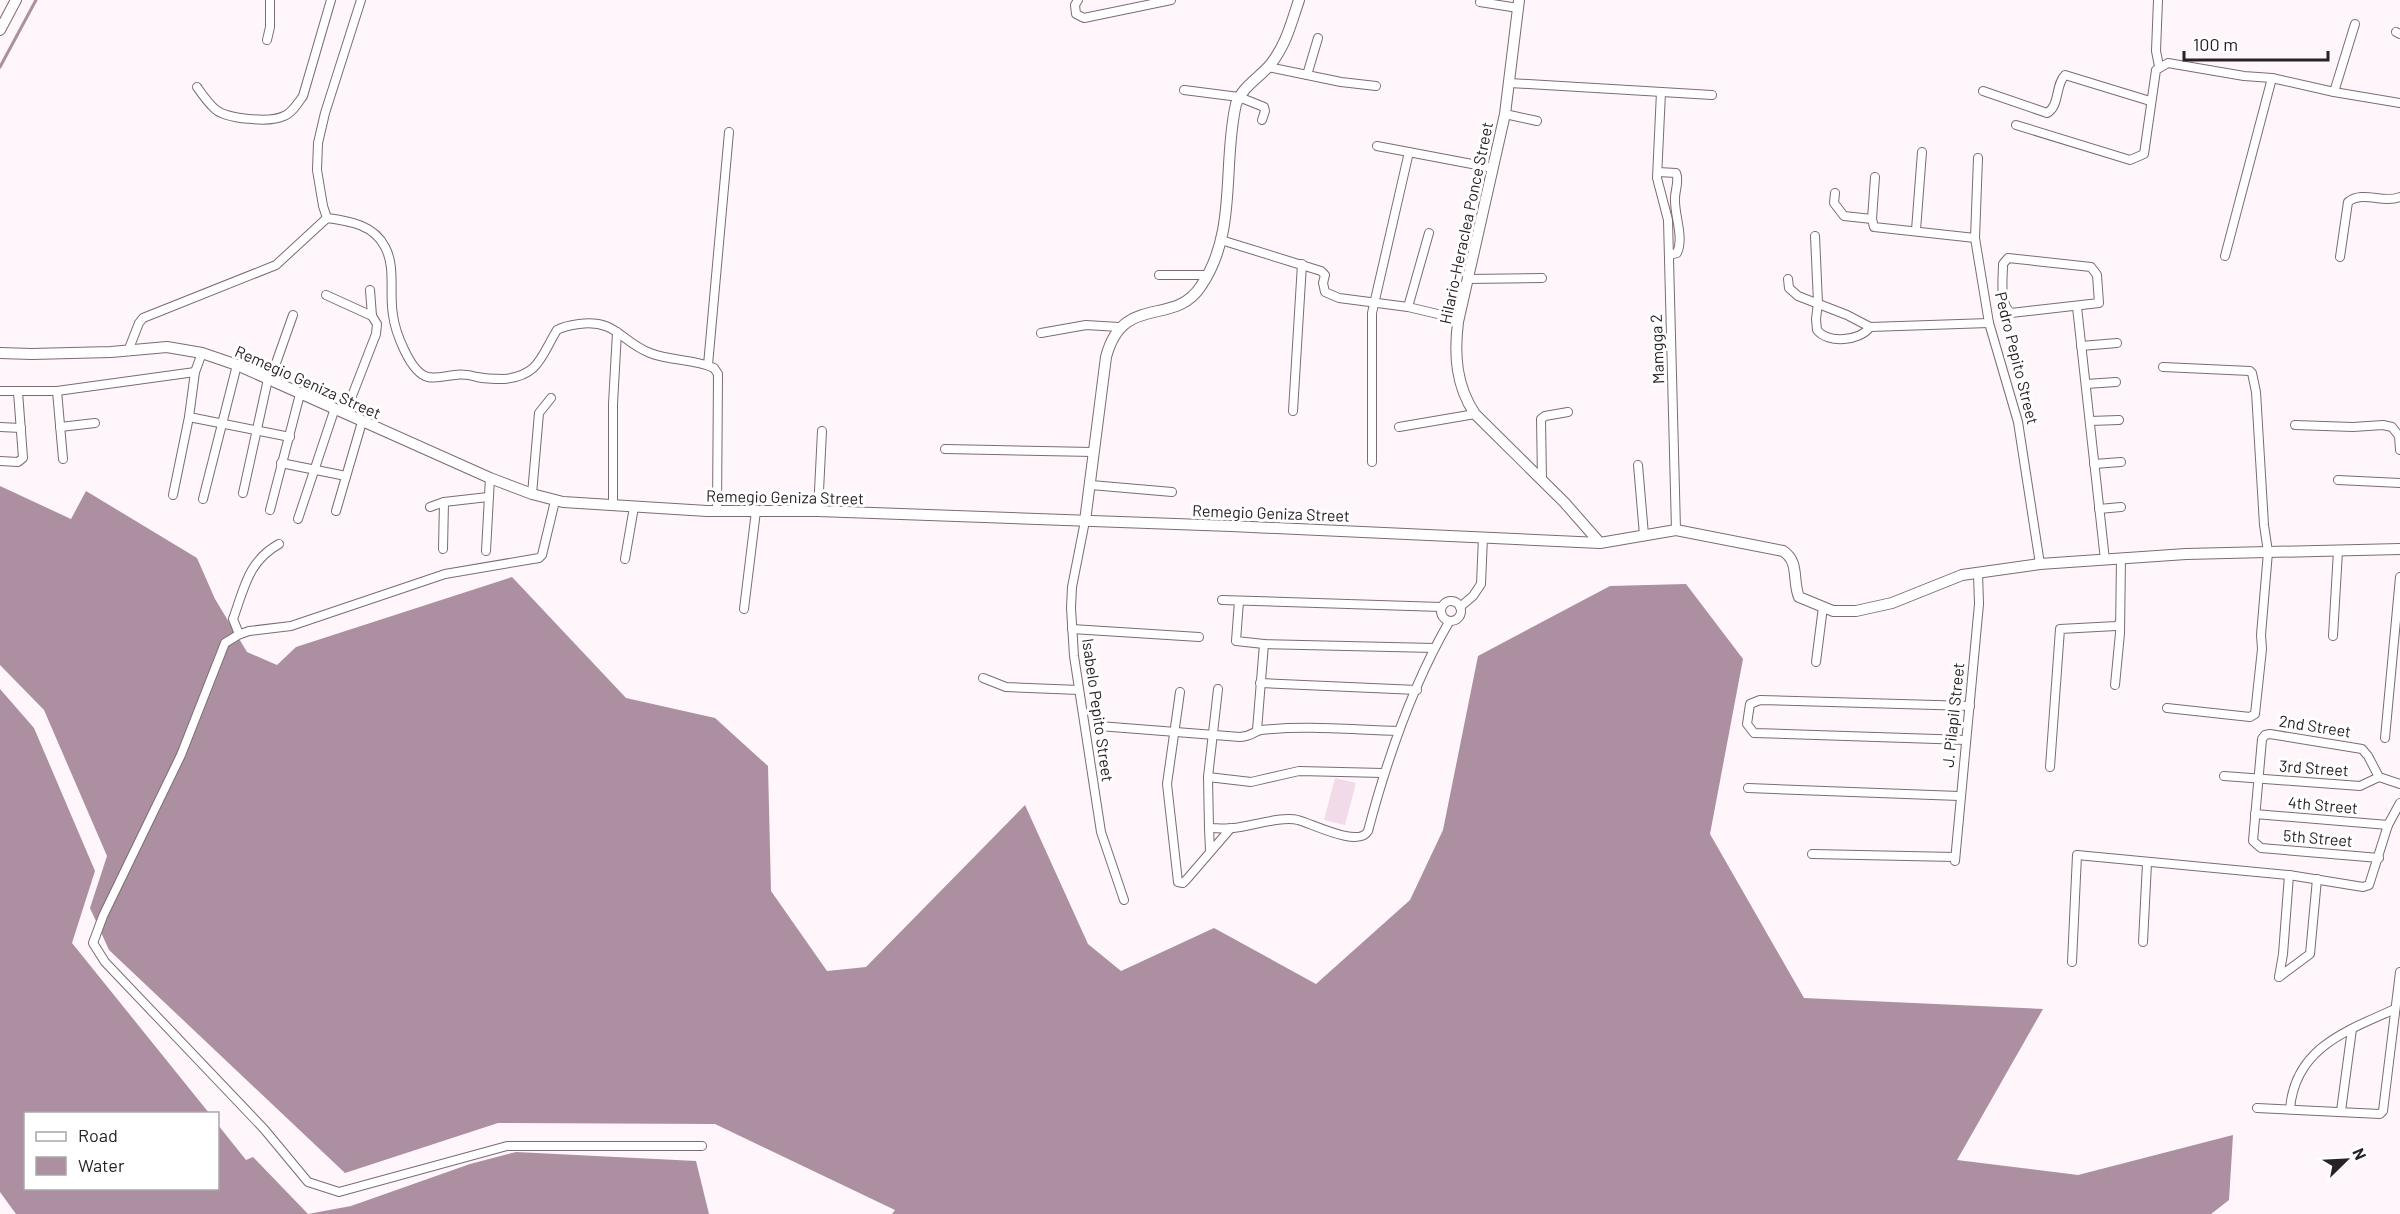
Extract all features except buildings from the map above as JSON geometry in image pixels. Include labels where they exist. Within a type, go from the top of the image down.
[{"type":"street","points":[[0,30],[16,0]]},
{"type":"street","points":[[267,40],[270,27],[270,0]]},
{"type":"street","points":[[197,87],[215,110],[229,117],[270,119],[285,116],[295,108],[303,96],[331,0]]},
{"type":"street","points":[[327,218],[317,170],[318,143],[325,113],[361,0]]},
{"type":"street","points":[[1078,0],[1075,4],[1076,14],[1084,18],[1171,0]]},
{"type":"street","points":[[1085,521],[1106,357],[1110,342],[1119,327],[1128,320],[1189,301],[1208,276],[1221,240],[1226,216],[1235,110],[1239,97],[1268,67],[1284,45],[1299,0]]},
{"type":"street","points":[[2158,0],[2156,51],[2159,66]]},
{"type":"street","points":[[1480,2],[1519,4]]},
{"type":"street","name":"Hilario-Heraclea Ponce Street","points":[[1519,4],[1505,114],[1459,319],[1456,340],[1458,375],[1467,403],[1475,414],[1542,480],[1600,543]]},
{"type":"street","points":[[2334,92],[2355,24]]},
{"type":"street","points":[[1307,75],[1318,38]]},
{"type":"street","points":[[2016,125],[2130,160],[2144,154],[2156,70],[2159,66],[2168,63],[2244,76],[2272,78],[2334,92],[2400,103]]},
{"type":"street","points":[[1268,67],[1376,86]]},
{"type":"street","points":[[1983,91],[2047,113],[2053,108],[2061,80],[2065,75],[2150,101]]},
{"type":"street","points":[[2225,256],[2272,78]]},
{"type":"street","points":[[1510,83],[1712,95]]},
{"type":"street","points":[[1184,90],[1239,97],[1264,107],[1262,120]]},
{"type":"street","name":"Mamgga 2","points":[[1660,92],[1658,172],[1668,220],[1676,530]]},
{"type":"street","points":[[1505,114],[1537,121]]},
{"type":"street","points":[[708,365],[729,132]]},
{"type":"street","points":[[1377,146],[1493,168]]},
{"type":"street","points":[[1372,462],[1374,301],[1409,152]]},
{"type":"street","points":[[1916,230],[1922,152]]},
{"type":"street","name":"Pedro Pepito Street","points":[[1978,158],[1975,237],[1989,322],[2019,429],[2040,564]]},
{"type":"street","points":[[1658,172],[1676,173],[1678,177],[1674,198],[1680,245],[1677,253],[1669,255]]},
{"type":"street","points":[[1875,177],[1872,219],[1874,227],[1975,237]]},
{"type":"street","points":[[1835,194],[1834,204],[1844,216],[1872,219]]},
{"type":"street","points":[[2340,257],[2348,202],[2353,197],[2386,199],[2400,197]]},
{"type":"street","points":[[327,218],[360,224],[380,240],[386,249],[390,261],[393,316],[410,361],[421,374],[428,377],[460,373],[491,379],[524,376],[539,363],[557,330],[562,327],[595,323],[604,324],[631,344],[652,354],[714,368],[718,374],[717,511]]},
{"type":"street","points":[[128,351],[138,323],[143,318],[252,272],[276,265],[327,218]]},
{"type":"street","points":[[1408,307],[1429,233]]},
{"type":"street","points":[[1815,236],[1818,303],[1816,327],[1822,335],[1853,338],[1870,327]]},
{"type":"street","points":[[1221,240],[1323,272],[1324,288],[1329,294],[1338,298],[1374,301],[1459,319]]},
{"type":"street","points":[[2008,258],[2091,267],[2097,275],[2100,303],[2077,307],[2009,312],[2004,302],[2004,261],[2008,258]]},
{"type":"street","points":[[1293,411],[1302,264]]},
{"type":"street","points":[[1159,275],[1208,276]]},
{"type":"street","points":[[1467,279],[1542,278]]},
{"type":"street","points":[[1788,279],[1789,288],[1798,296],[1870,327],[1989,322]]},
{"type":"street","points":[[345,414],[376,334],[377,324],[372,316],[370,290]]},
{"type":"street","points":[[326,295],[372,316]]},
{"type":"street","points":[[2077,307],[2105,560]]},
{"type":"street","points":[[243,493],[255,430],[269,379],[293,315]]},
{"type":"street","points":[[1041,333],[1086,325],[1119,327]]},
{"type":"street","points":[[613,506],[613,404],[617,332]]},
{"type":"street","points":[[2081,346],[2117,343]]},
{"type":"street","name":"Remegio Geniza Street","points":[[0,353],[128,351],[167,347],[202,352],[237,365],[490,478],[532,495],[555,501],[717,511],[1085,521],[1600,543]]},
{"type":"street","points":[[173,495],[189,417],[195,372],[202,352]]},
{"type":"street","points":[[203,499],[237,365]]},
{"type":"street","points":[[2163,367],[2250,371],[2252,373],[2256,392],[2264,525],[2268,552],[2260,634],[2262,649],[2254,714],[2250,717],[2167,708]]},
{"type":"street","points":[[0,391],[18,393],[57,391],[195,372]]},
{"type":"street","points":[[2086,384],[2116,382]]},
{"type":"street","points":[[57,391],[63,459]]},
{"type":"street","points":[[0,461],[18,462],[23,458],[18,393]]},
{"type":"street","points":[[270,510],[300,394]]},
{"type":"street","points":[[532,495],[538,413],[551,398]]},
{"type":"street","points":[[298,519],[335,408]]},
{"type":"street","points":[[1542,480],[1541,419],[1545,416],[1568,412]]},
{"type":"street","points":[[1399,427],[1475,414]]},
{"type":"street","points":[[189,417],[290,437]]},
{"type":"street","points":[[2090,421],[2120,420]]},
{"type":"street","points":[[336,512],[362,422]]},
{"type":"street","points":[[60,427],[94,423]]},
{"type":"street","points":[[2295,425],[2392,427],[2399,436],[2400,450]]},
{"type":"street","points":[[0,427],[21,428]]},
{"type":"street","points":[[818,512],[822,431]]},
{"type":"street","points":[[945,449],[1094,452]]},
{"type":"street","points":[[2094,464],[2121,462]]},
{"type":"street","points":[[281,463],[346,476]]},
{"type":"street","points":[[1638,465],[1644,535]]},
{"type":"street","points":[[486,551],[490,478]]},
{"type":"street","points":[[2338,480],[2400,483]]},
{"type":"street","points":[[1091,484],[1172,492]]},
{"type":"street","points":[[430,507],[444,502],[488,497]]},
{"type":"street","points":[[555,501],[542,555],[539,558],[445,574],[291,627],[239,634],[225,643],[181,754],[103,916],[93,943],[105,962],[264,1129],[308,1182],[339,1192],[507,1146],[702,1146]]},
{"type":"street","points":[[443,549],[444,502]]},
{"type":"street","points":[[625,559],[634,507]]},
{"type":"street","points":[[2099,509],[2121,507]]},
{"type":"street","points":[[744,609],[756,511]]},
{"type":"street","name":"Isabelo Pepito Street","points":[[1085,521],[1072,587],[1072,629],[1101,832],[1124,900]]},
{"type":"street","points":[[1600,543],[1676,530],[1783,551],[1792,560],[1795,568],[1799,597],[1833,611],[1849,612],[1878,607],[1950,579],[2040,564],[2121,558],[2400,549]]},
{"type":"street","points":[[1209,828],[1231,828],[1296,820],[1334,832],[1360,837],[1366,835],[1383,773],[1434,648],[1449,622],[1459,618],[1460,607],[1473,596],[1481,584],[1483,537]]},
{"type":"street","points":[[239,634],[233,619],[246,580],[253,566],[267,550],[279,544]]},
{"type":"street","points":[[2333,636],[2338,550]]},
{"type":"street","points":[[2115,686],[2120,633],[2121,558]]},
{"type":"street","name":"J. Pilapil Street","points":[[1812,854],[1955,859],[1959,796],[1979,604],[1978,573]]},
{"type":"street","points":[[2385,738],[2400,577]]},
{"type":"street","points":[[1222,600],[1441,608],[1449,601],[1455,602],[1460,607]]},
{"type":"street","points":[[1239,602],[1236,641],[1264,644],[1434,648]]},
{"type":"street","points":[[1816,662],[1823,607]]},
{"type":"street","points":[[1441,608],[1441,614],[1449,622]]},
{"type":"street","points":[[2050,767],[2060,629],[2119,624]]},
{"type":"street","points":[[1072,629],[1198,637]]},
{"type":"street","points":[[1257,730],[1264,644]]},
{"type":"street","points":[[983,678],[1006,687],[1079,690]]},
{"type":"street","points":[[1260,683],[1417,690]]},
{"type":"street","points":[[1210,851],[1208,777],[1218,689]]},
{"type":"street","points":[[1180,692],[1167,784],[1178,882],[1183,883],[1187,879],[1231,828]]},
{"type":"street","points":[[1966,740],[1754,733],[1747,724],[1750,704],[1760,700],[1970,706]]},
{"type":"street","points":[[1099,726],[1214,736],[1250,736],[1257,730],[1298,728],[1399,731]]},
{"type":"street","name":"2nd Street","points":[[2258,779],[2262,739],[2265,735],[2270,734],[2362,748],[2379,777]]},
{"type":"street","points":[[1208,777],[1251,782],[1299,771],[1383,773]]},
{"type":"street","name":"3rd Street","points":[[2224,776],[2360,786],[2379,777]]},
{"type":"street","points":[[2379,777],[2400,784]]},
{"type":"street","points":[[2255,814],[2258,779]]},
{"type":"street","points":[[1748,788],[1959,796]]},
{"type":"street","points":[[2072,962],[2077,855],[2289,875],[2355,886],[2369,885],[2388,825],[2400,803]]},
{"type":"street","name":"4th Street","points":[[2255,814],[2388,825]]},
{"type":"street","name":"5th Street","points":[[2255,814],[2253,842],[2260,848],[2379,858]]},
{"type":"street","points":[[2143,942],[2147,863]]},
{"type":"street","points":[[2289,875],[2279,977],[2310,954],[2317,879]]},
{"type":"street","points":[[2257,1108],[2376,1114],[2383,1111],[2395,1009],[2400,987],[2400,972]]},
{"type":"street","points":[[2290,1110],[2291,1092],[2308,1063],[2326,1043],[2395,1009]]},
{"type":"street","points":[[2341,1111],[2352,1029]]},
{"type":"shaded area","points":[[1335,778],[1356,783],[1345,825],[1324,820]]},
{"type":"water","points":[[0,486],[71,519],[86,491],[197,558],[215,599],[247,652],[277,665],[296,647],[512,577],[626,698],[715,718],[768,766],[771,891],[827,971],[866,967],[1025,805],[1088,944],[1121,971],[1214,928],[1316,984],[1410,900],[1443,830],[1478,656],[1610,586],[1686,584],[1743,659],[1710,834],[1804,998],[2043,1009],[1957,1160],[2078,1175],[2233,1135],[2229,1200],[2211,1214],[892,1214],[895,1210],[715,1124],[498,1123],[345,1173],[109,950],[90,908],[107,856],[44,710],[0,665]]},
{"type":"water","points":[[0,689],[34,728],[95,871],[72,943],[208,1112],[24,1112],[24,1190],[219,1190],[219,1126],[246,1160],[253,1157],[308,1214],[16,1214],[0,1192]]},
{"type":"water","points":[[516,1152],[696,1161],[709,1214],[308,1214],[351,1206],[470,1164]]},
{"type":"waterway","points":[[0,67],[36,0]]}]
